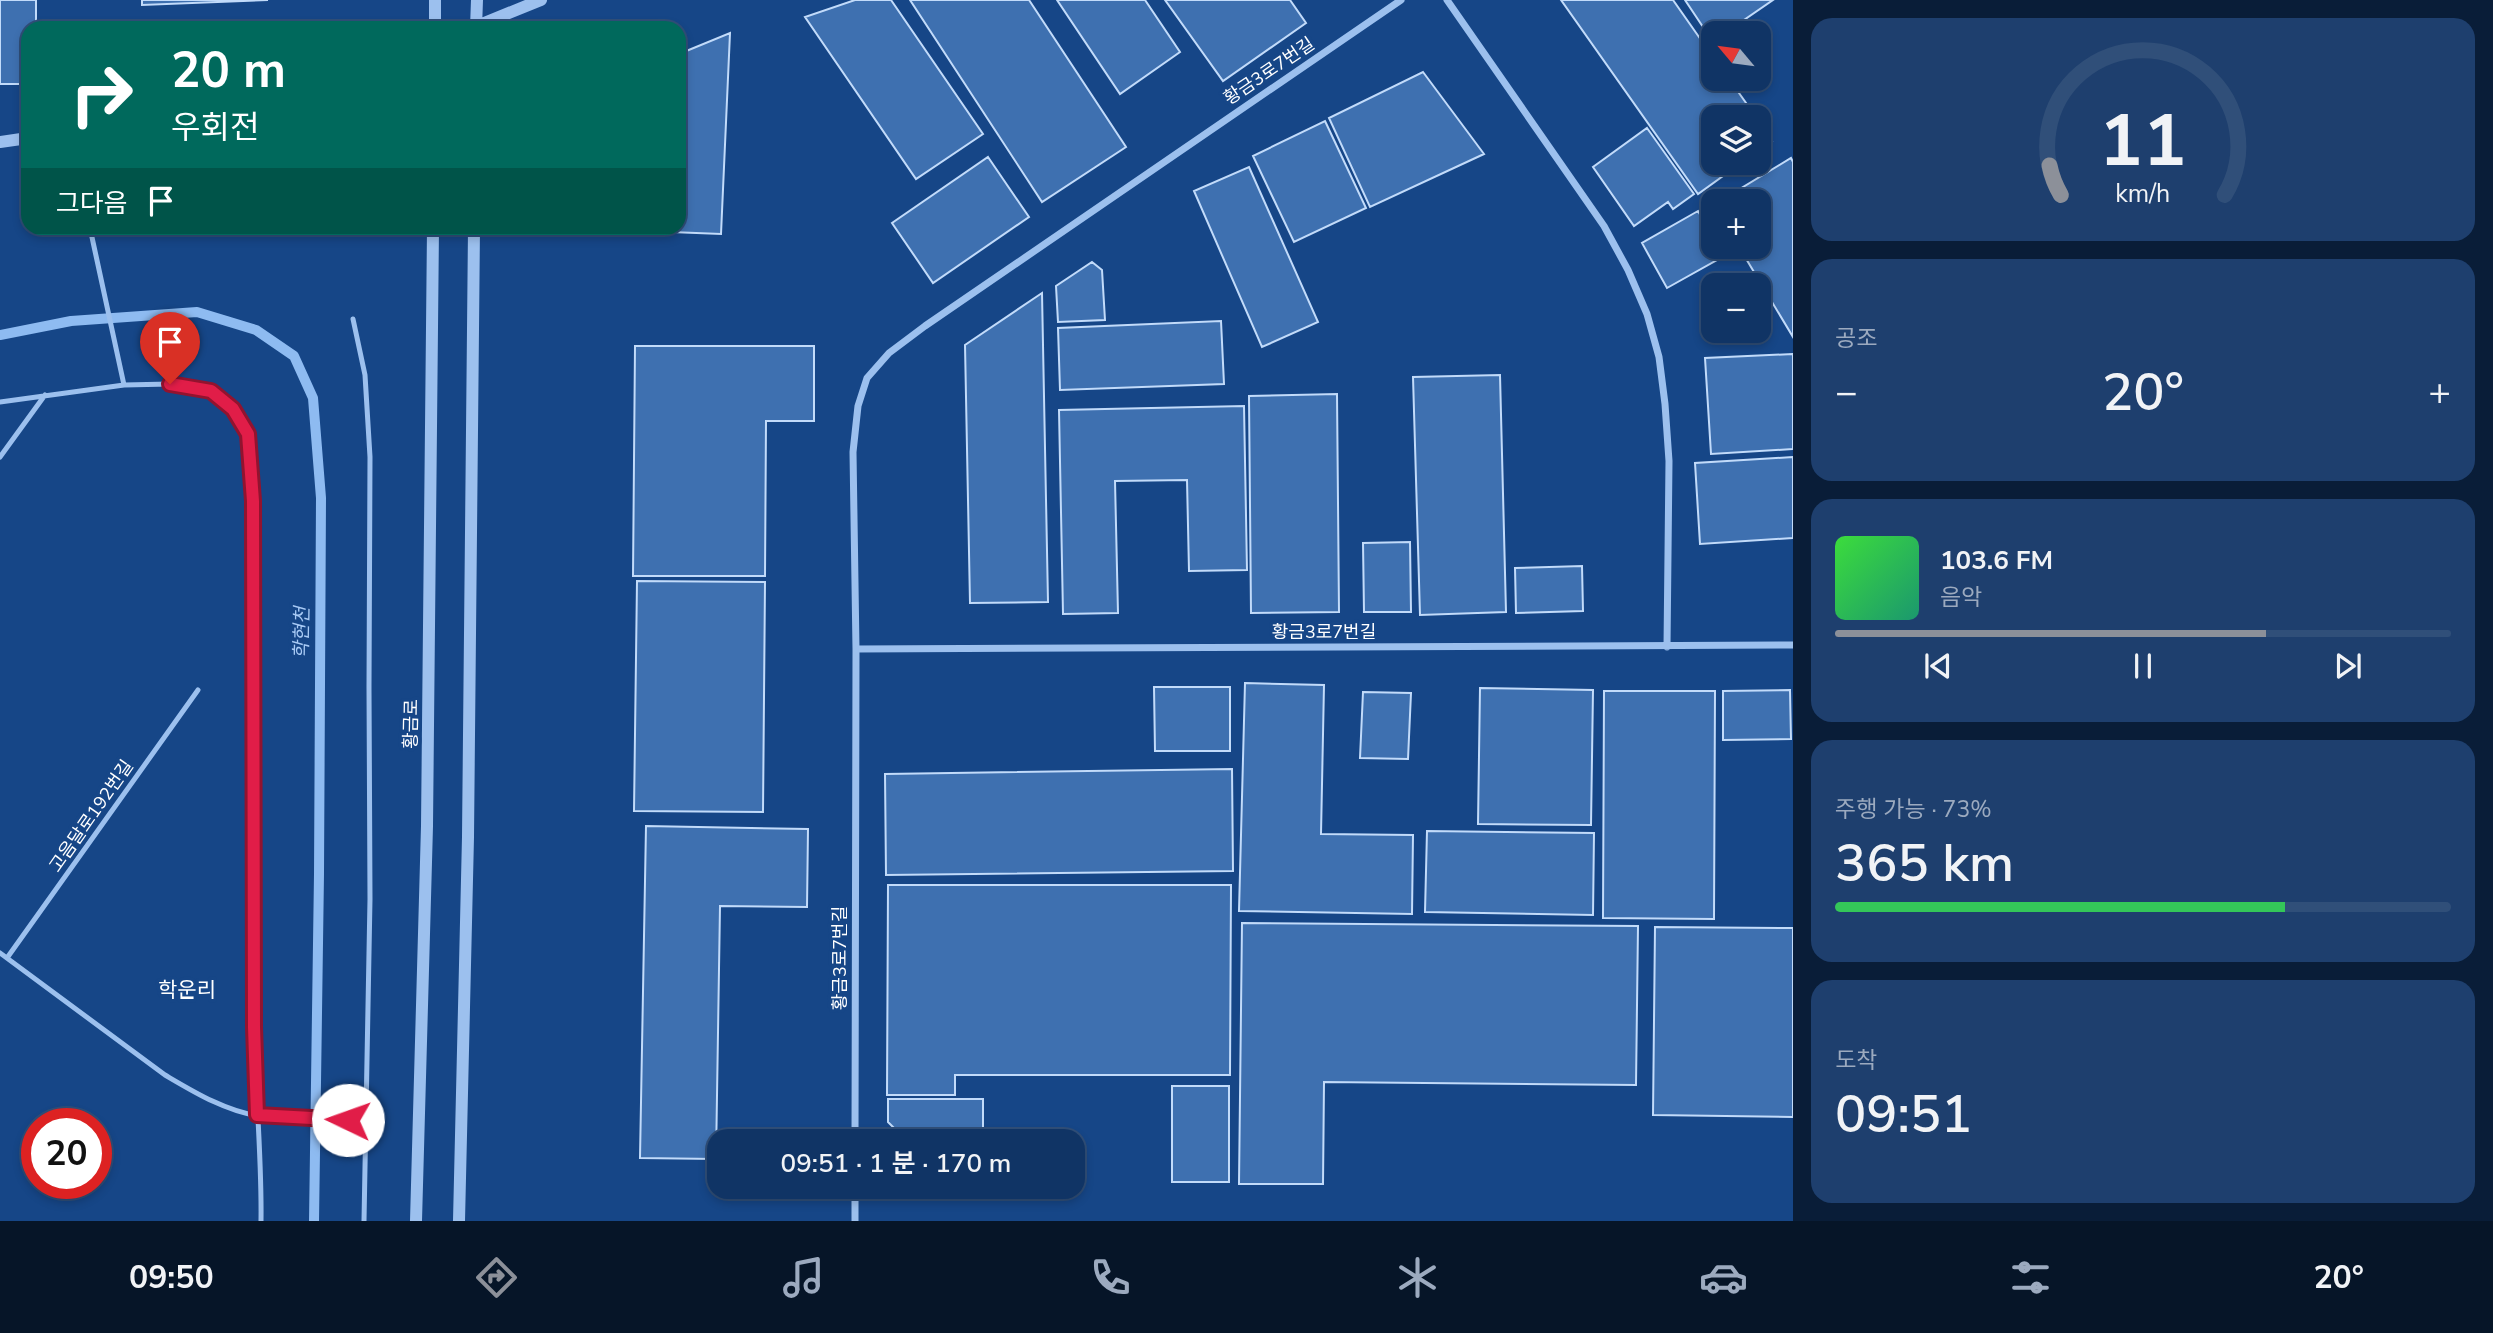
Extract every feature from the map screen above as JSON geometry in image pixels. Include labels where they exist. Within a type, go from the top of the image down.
[{"type":"street","points":[[435,0],[435,21]]},
{"type":"street","points":[[475,21],[477,0]]},
{"type":"street","points":[[490,21],[541,0]]},
{"type":"street","name":"황금3로7번길","points":[[855,1129],[856,649],[853,452],[858,406],[867,378],[889,353],[925,326],[1401,0]]},
{"type":"street","points":[[1447,0],[1604,226],[1628,270],[1647,314],[1659,357],[1667,438],[1667,647]]},
{"type":"street","points":[[0,142],[21,139]]},
{"type":"street","name":"황금로","points":[[416,1221],[428,826],[433,235]]},
{"type":"street","points":[[459,1221],[468,851],[474,235]]},
{"type":"street","name":"황금3로7번길","points":[[856,649],[1793,645]]},
{"type":"street","points":[[855,1199],[855,1221]]},
{"type":"lane","points":[[91,235],[124,385]]},
{"type":"lane","points":[[353,319],[365,375],[370,457],[370,899],[364,1221]]},
{"type":"lane","points":[[0,402],[124,385],[170,384],[211,391],[233,409],[248,434],[253,501],[254,1027],[261,1153],[261,1221]]},
{"type":"lane","points":[[0,457],[44,395]]},
{"type":"lane","name":"고음달로192번길","points":[[7,958],[198,690]]},
{"type":"lane","points":[[0,953],[165,1075],[220,1104],[257,1115],[366,1121]]},
{"type":"building","points":[[0,0],[36,0],[36,21],[21,21],[21,84],[0,84]]},
{"type":"building","points":[[142,0],[268,0],[142,5]]},
{"type":"building","points":[[855,0],[891,0],[983,134],[916,179],[805,17]]},
{"type":"building","points":[[910,0],[1029,0],[1126,147],[1042,202]]},
{"type":"building","points":[[1057,0],[1145,0],[1180,52],[1120,94]]},
{"type":"building","points":[[1165,0],[1290,0],[1306,23],[1223,81]]},
{"type":"building","points":[[1561,0],[1673,0],[1701,40],[1701,91],[1738,91],[1747,105],[1701,105],[1701,175],[1724,175],[1701,189],[1698,194]]},
{"type":"building","points":[[1685,0],[1773,0],[1742,21],[1701,21],[1701,24]]},
{"type":"building","points":[[730,33],[721,234],[686,233],[686,51]]},
{"type":"building","points":[[1423,72],[1484,154],[1370,207],[1329,118]]},
{"type":"building","points":[[1325,121],[1366,208],[1294,242],[1253,156]]},
{"type":"building","points":[[1647,128],[1694,194],[1673,209],[1668,202],[1634,226],[1593,167]]},
{"type":"building","points":[[988,157],[1029,217],[933,283],[892,223]]},
{"type":"building","points":[[1791,158],[1793,162],[1793,337],[1771,300],[1771,273],[1755,273],[1746,259],[1771,259],[1771,189],[1740,189],[1763,175],[1771,175],[1771,170]]},
{"type":"building","points":[[1249,167],[1318,322],[1262,347],[1194,191]]},
{"type":"building","points":[[1698,211],[1701,216],[1701,259],[1719,259],[1667,288],[1642,243]]},
{"type":"building","points":[[1092,262],[1102,270],[1105,320],[1058,322],[1056,286]]},
{"type":"building","points":[[1042,293],[1048,602],[970,603],[965,345]]},
{"type":"building","points":[[1221,321],[1224,384],[1060,390],[1058,328]]},
{"type":"building","points":[[635,346],[814,346],[814,421],[766,421],[765,576],[633,576]]},
{"type":"building","points":[[1793,354],[1793,449],[1711,454],[1705,358]]},
{"type":"building","points":[[1500,375],[1506,612],[1420,615],[1413,377]]},
{"type":"building","points":[[1337,394],[1339,612],[1251,613],[1249,396]]},
{"type":"building","points":[[1244,406],[1247,570],[1189,571],[1187,480],[1115,481],[1118,613],[1063,614],[1059,410]]},
{"type":"building","points":[[1793,457],[1793,538],[1700,544],[1695,463]]},
{"type":"building","points":[[1410,542],[1411,612],[1364,612],[1363,543]]},
{"type":"building","points":[[1582,566],[1583,611],[1516,613],[1515,568]]},
{"type":"building","points":[[637,581],[765,582],[763,812],[634,811]]},
{"type":"building","points":[[1245,683],[1324,685],[1321,834],[1413,835],[1412,914],[1239,911]]},
{"type":"building","points":[[1154,687],[1230,687],[1230,751],[1155,751]]},
{"type":"building","points":[[1480,688],[1593,690],[1591,825],[1478,824]]},
{"type":"building","points":[[1790,690],[1791,739],[1723,740],[1723,691]]},
{"type":"building","points":[[1604,691],[1715,691],[1714,919],[1603,918]]},
{"type":"building","points":[[1363,692],[1411,693],[1408,759],[1360,758]]},
{"type":"building","points":[[1232,769],[1233,871],[886,875],[885,774]]},
{"type":"building","points":[[646,826],[808,829],[807,907],[720,906],[716,1129],[707,1129],[707,1159],[640,1158]]},
{"type":"building","points":[[1427,831],[1594,833],[1593,915],[1425,912]]},
{"type":"building","points":[[888,885],[1231,885],[1230,1075],[955,1075],[955,1095],[887,1095]]},
{"type":"building","points":[[1242,923],[1638,926],[1636,1085],[1324,1082],[1323,1184],[1239,1184]]},
{"type":"building","points":[[1655,927],[1793,928],[1793,1117],[1653,1115]]},
{"type":"building","points":[[1172,1086],[1229,1086],[1229,1182],[1172,1182]]},
{"type":"building","points":[[888,1099],[983,1099],[983,1129],[895,1129],[888,1122]]},
{"type":"waterway","name":"학현천","points":[[0,335],[71,321],[197,312],[256,330],[294,356],[313,398],[321,498],[314,1221]]},
{"type":"district","name":"학운리","points":[[187,990]]},
{"type":"route","points":[[170,384],[211,391],[233,409],[248,434],[253,501],[254,1027],[257,1115],[348,1120]]}]
